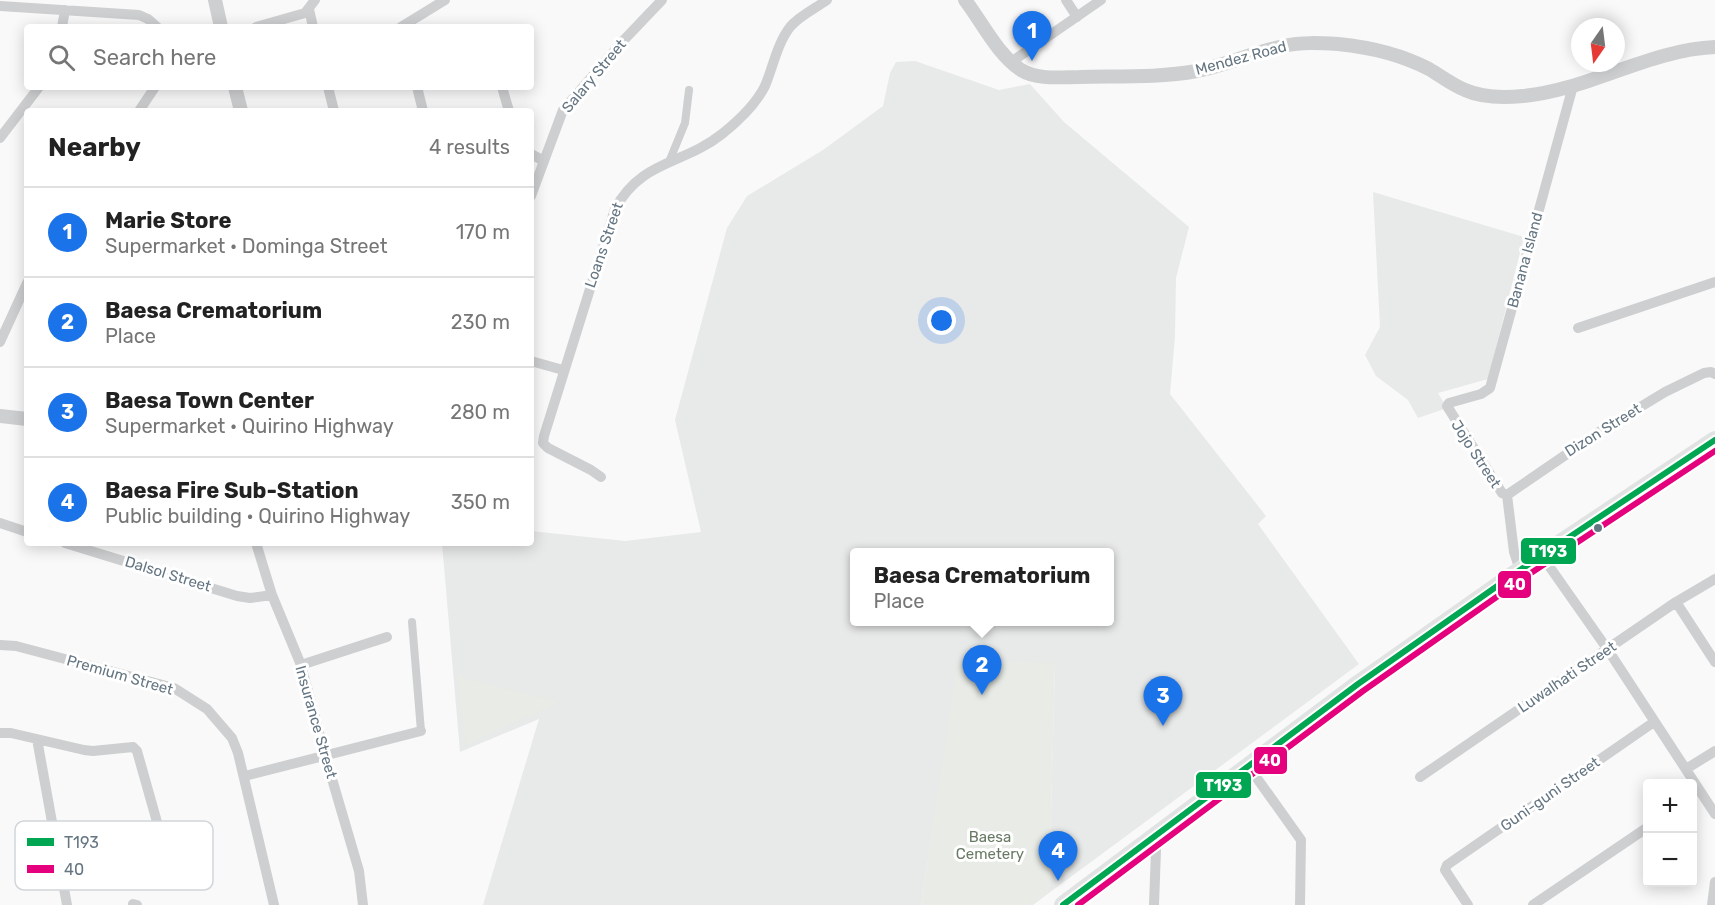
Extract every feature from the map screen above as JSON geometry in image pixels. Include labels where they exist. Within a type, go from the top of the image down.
[{"type":"main road","points":[[1063,905],[1358,684],[1520,570],[1715,440]]},
{"type":"street","points":[[215,0],[220,24]]},
{"type":"street","points":[[406,24],[445,0]]},
{"type":"street","name":"Salary Street","points":[[534,188],[564,110],[622,42],[662,0]]},
{"type":"street","name":"Loans Street","points":[[601,477],[543,443],[563,370],[615,209],[622,195],[650,170],[701,148],[722,134],[743,114],[763,89],[778,50],[792,25],[827,0]]},
{"type":"street","name":"Mendez Road","points":[[965,0],[1011,62],[1026,73],[1038,76],[1158,75],[1196,71],[1220,66],[1283,46],[1336,44],[1374,50],[1430,70],[1465,90],[1476,94],[1502,97],[1524,96],[1573,86],[1663,56],[1715,46]]},
{"type":"street","points":[[1066,0],[1077,17]]},
{"type":"street","points":[[1011,62],[1101,0]]},
{"type":"street","points":[[267,24],[299,15],[312,5]]},
{"type":"street","points":[[312,5],[314,24]]},
{"type":"street","points":[[0,6],[139,15],[154,24]]},
{"type":"street","points":[[63,24],[65,10]]},
{"type":"street","name":"Banana Island","points":[[1447,406],[1449,403],[1487,392],[1490,388],[1573,86]]},
{"type":"street","points":[[1,134],[37,90]]},
{"type":"street","points":[[141,108],[153,90]]},
{"type":"street","points":[[236,90],[240,108]]},
{"type":"street","points":[[330,90],[334,108]]},
{"type":"street","points":[[418,90],[422,108]]},
{"type":"street","points":[[503,90],[508,108]]},
{"type":"street","points":[[669,162],[685,123],[689,90]]},
{"type":"street","points":[[534,156],[544,161]]},
{"type":"street","points":[[1578,328],[1715,282]]},
{"type":"street","points":[[0,342],[24,290]]},
{"type":"street","points":[[534,362],[563,370]]},
{"type":"street","name":"Dizon Street","points":[[1507,495],[1599,432],[1665,392],[1710,373]]},
{"type":"street","name":"Jojo Street","points":[[1447,406],[1447,410],[1502,493],[1507,495],[1514,552],[1520,570]]},
{"type":"street","points":[[0,416],[24,418]]},
{"type":"street","points":[[0,523],[24,531]]},
{"type":"street","name":"Dalsol Street","points":[[75,546],[237,596],[250,598],[272,595]]},
{"type":"street","name":"Insurance Street","points":[[257,546],[272,595],[301,665],[359,871],[363,905]]},
{"type":"street","points":[[1542,556],[1608,650],[1686,769],[1690,779]]},
{"type":"street","name":"Luwalhati Street","points":[[1420,777],[1676,602],[1715,579]]},
{"type":"street","points":[[1676,602],[1715,662]]},
{"type":"street","points":[[245,776],[421,731],[412,622]]},
{"type":"street","points":[[301,665],[387,637]]},
{"type":"street","name":"Premium Street","points":[[0,645],[16,646],[174,688],[207,709],[232,738],[245,776],[274,905]]},
{"type":"street","name":"Guni-guni Street","points":[[1468,905],[1446,871],[1446,867],[1654,723]]},
{"type":"street","points":[[0,733],[11,733],[93,751],[133,747],[137,751],[157,821]]},
{"type":"street","points":[[37,739],[51,821]]},
{"type":"street","points":[[1686,769],[1715,751]]},
{"type":"street","points":[[1249,767],[1301,840],[1300,905]]},
{"type":"street","points":[[1697,795],[1715,814]]},
{"type":"street","points":[[1533,905],[1643,830]]},
{"type":"street","points":[[1151,839],[1156,850],[1155,905]]},
{"type":"street","points":[[1712,905],[1715,882]]},
{"type":"street","points":[[63,890],[66,905]]},
{"type":"shaded area","points":[[915,61],[999,90],[1030,84],[1064,122],[1189,227],[1176,278],[1175,336],[1170,394],[1266,516],[1258,524],[1359,664],[1049,893],[1055,664],[959,660],[921,905],[483,905],[539,719],[460,752],[442,546],[534,546],[534,531],[625,541],[701,532],[675,420],[727,228],[747,196],[823,150],[883,106],[890,73],[896,62]]},
{"type":"shaded area","points":[[1373,192],[1524,237],[1488,379],[1438,393],[1447,408],[1418,418],[1408,400],[1376,376],[1365,355],[1380,327]]},
{"type":"green space","name":"Baesa Cemetery","points":[[958,660],[1055,663],[1049,893],[1033,905],[921,905]]},
{"type":"green space","points":[[457,676],[559,702],[466,745]]},
{"type":"transit line","name":"T193","points":[[1063,905],[1358,684],[1520,570],[1715,440]]},
{"type":"transit line","name":"40","points":[[1078,905],[1363,691],[1525,577],[1715,451]]},
{"type":"place","name":"Marie Store","points":[[1032,61]]},
{"type":"place","name":"Baesa Crematorium","points":[[982,695]]},
{"type":"place","name":"Baesa Town Center","points":[[1163,726]]},
{"type":"place","name":"Baesa Fire Sub-Station","points":[[1058,881]]}]
